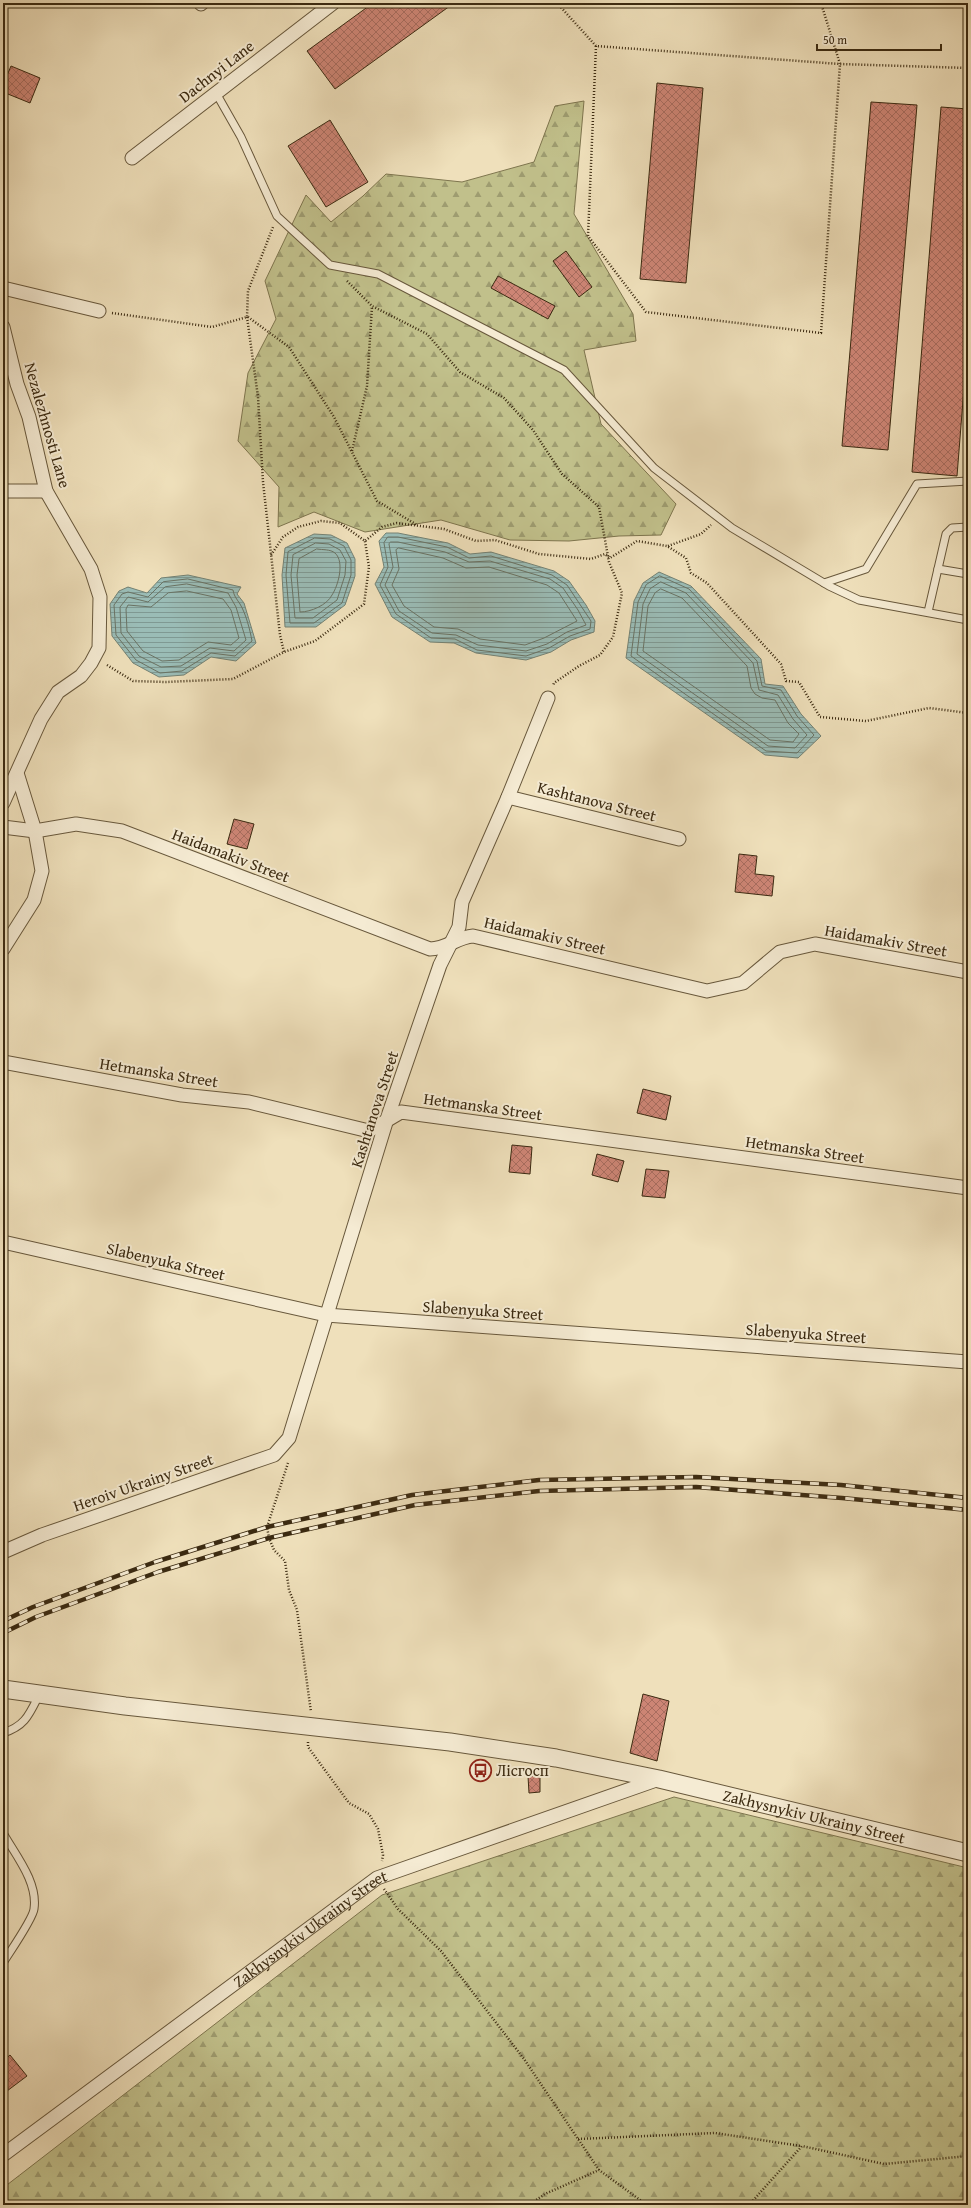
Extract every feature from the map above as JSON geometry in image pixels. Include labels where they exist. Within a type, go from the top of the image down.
[{"type":"street","name":"Dachnyi Lane","points":[[132,158],[216,93],[318,8],[333,3]]},
{"type":"street","points":[[3,288],[99,311]]},
{"type":"street","name":"Nezalezhnosti Lane","points":[[3,327],[17,384],[29,417],[46,491],[91,568],[100,597],[99,648],[81,676],[58,692],[41,719],[3,803]]},
{"type":"street","points":[[3,491],[46,491]]},
{"type":"street","name":"Kashtanova Street","points":[[289,1438],[387,1119],[440,965],[453,942],[459,927],[462,902],[508,797],[548,698]]},
{"type":"street","points":[[3,949],[34,900],[42,871],[34,831],[17,773]]},
{"type":"street","name":"Kashtanova Street","points":[[508,797],[678,839]]},
{"type":"street","name":"Haidamakiv Street","points":[[3,827],[34,831],[76,824],[122,831],[430,949],[442,949],[463,936],[473,936],[707,991],[743,983],[780,952],[815,944],[968,972]]},
{"type":"street","name":"Hetmanska Street","points":[[3,1062],[182,1095],[249,1102],[369,1131],[401,1112],[968,1188]]},
{"type":"street","name":"Slabenyuka Street","points":[[3,1242],[326,1315],[968,1362]]},
{"type":"street","name":"Heroiv Ukrainy Street","points":[[3,1552],[42,1535],[274,1455],[289,1438]]},
{"type":"street","name":"Zakhysnykiv Ukrainy Street","points":[[3,1689],[39,1695],[450,1742],[556,1758],[659,1779],[968,1853]]},
{"type":"street","name":"Zakhysnykiv Ukrainy Street","points":[[3,2155],[377,1878],[659,1779]]},
{"type":"lane","points":[[216,93],[241,137],[277,216],[330,265],[378,274],[564,370],[654,468],[732,528],[824,583],[859,600],[968,620]]},
{"type":"lane","points":[[824,583],[866,568],[917,484],[968,481]]},
{"type":"lane","points":[[928,612],[946,534],[952,528],[968,527]]},
{"type":"lane","points":[[938,569],[968,574]]},
{"type":"lane","points":[[3,1734],[15,1729],[28,1718],[39,1695]]},
{"type":"lane","points":[[3,1834],[28,1875],[33,1890],[34,1911],[3,1963]]},
{"type":"path","points":[[556,3],[596,46],[840,64],[968,68]]},
{"type":"path","points":[[596,46],[588,236],[646,312],[821,333],[840,64],[821,3]]},
{"type":"path","points":[[277,216],[248,291],[247,317],[258,397],[263,482],[271,555],[280,635],[284,652]]},
{"type":"path","points":[[330,265],[372,306],[427,334],[460,372],[504,398],[533,430],[562,474],[599,508],[609,557],[622,593],[613,637],[600,655],[579,666],[554,683],[548,698]]},
{"type":"path","points":[[352,452],[367,386],[372,306]]},
{"type":"path","points":[[99,311],[212,328],[247,317]]},
{"type":"path","points":[[247,317],[289,347],[334,417],[377,501],[419,526]]},
{"type":"path","points":[[667,546],[701,534],[719,518]]},
{"type":"path","points":[[95,656],[115,671],[133,681],[166,682],[233,679],[284,652],[315,641],[364,604],[369,567],[365,541],[340,523],[321,521],[298,527],[283,537],[271,555]]},
{"type":"path","points":[[365,541],[382,527],[397,523],[444,529],[476,541],[495,540],[539,554],[591,559],[606,554],[609,557]]},
{"type":"path","points":[[609,557],[638,541],[667,546],[686,558],[691,573],[707,583],[782,664],[786,681],[799,682],[820,717],[866,720],[928,708],[968,713]]},
{"type":"path","points":[[289,1438],[287,1468],[267,1527],[269,1538],[274,1550],[285,1561],[290,1590],[297,1610],[312,1715],[308,1747],[350,1803],[369,1814],[378,1829],[383,1855],[377,1878],[398,1909],[441,1951],[456,1970],[524,2059],[599,2170],[647,2205]]},
{"type":"path","points":[[578,2139],[715,2133],[802,2146],[884,2164],[968,2156]]},
{"type":"path","points":[[749,2205],[802,2146]]},
{"type":"path","points":[[529,2205],[546,2194],[599,2170]]},
{"type":"green space","points":[[584,101],[574,214],[633,314],[636,341],[584,350],[601,424],[676,504],[661,535],[619,536],[569,541],[510,540],[441,520],[365,532],[314,512],[278,527],[279,487],[238,441],[248,373],[276,319],[265,281],[306,195],[331,222],[363,196],[386,174],[462,182],[534,162],[555,106]]},
{"type":"green space","points":[[674,1797],[968,1868],[968,2205],[3,2205],[3,2188],[382,1895]]},
{"type":"water","points":[[386,533],[398,533],[448,543],[470,554],[491,552],[554,571],[569,581],[586,605],[595,621],[594,632],[571,640],[551,652],[526,660],[476,653],[454,643],[430,642],[392,617],[375,584],[384,567],[379,541]]},
{"type":"water","points":[[314,534],[331,535],[347,543],[355,559],[355,576],[345,605],[316,627],[285,627],[282,575],[285,548]]},
{"type":"water","points":[[659,572],[691,586],[761,659],[765,684],[783,686],[801,714],[821,736],[798,758],[765,755],[626,658],[634,601],[643,583]]},
{"type":"water","points":[[188,575],[241,587],[237,594],[244,603],[256,643],[236,661],[211,657],[184,675],[159,677],[133,663],[112,636],[110,604],[119,591],[128,587],[147,593],[161,578]]},
{"type":"building","points":[[373,3],[454,3],[335,89],[307,51]]},
{"type":"building","points":[[11,66],[40,78],[30,103],[3,92],[3,85]]},
{"type":"building","points":[[657,83],[703,88],[686,283],[640,279]]},
{"type":"building","points":[[871,102],[917,105],[888,450],[842,446]]},
{"type":"building","points":[[941,107],[968,109],[968,337],[957,476],[912,472]]},
{"type":"building","points":[[330,120],[368,182],[326,207],[288,146]]},
{"type":"building","points":[[566,251],[592,287],[579,297],[553,261]]},
{"type":"building","points":[[498,276],[555,306],[548,319],[491,288]]},
{"type":"building","points":[[234,819],[254,824],[247,849],[227,844]]},
{"type":"building","points":[[739,854],[757,856],[755,874],[774,876],[772,896],[735,892]]},
{"type":"building","points":[[643,1089],[671,1096],[666,1120],[637,1113]]},
{"type":"building","points":[[512,1145],[532,1147],[530,1174],[509,1172]]},
{"type":"building","points":[[597,1154],[624,1161],[618,1182],[592,1175]]},
{"type":"building","points":[[646,1169],[669,1171],[665,1198],[642,1196]]},
{"type":"building","points":[[643,1694],[669,1701],[657,1761],[630,1753]]},
{"type":"building","points":[[528,1776],[540,1776],[540,1792],[529,1793]]},
{"type":"building","points":[[10,2055],[27,2076],[3,2094],[3,2061]]},
{"type":"railway","points":[[3,1621],[33,1607],[155,1562],[267,1527],[412,1495],[539,1480],[696,1477],[841,1485],[968,1498]]},
{"type":"railway","points":[[3,1633],[36,1617],[158,1572],[269,1538],[415,1505],[539,1491],[696,1487],[842,1498],[968,1510]]},
{"type":"place","name":"Лісгосп","points":[[480,1770]]}]
